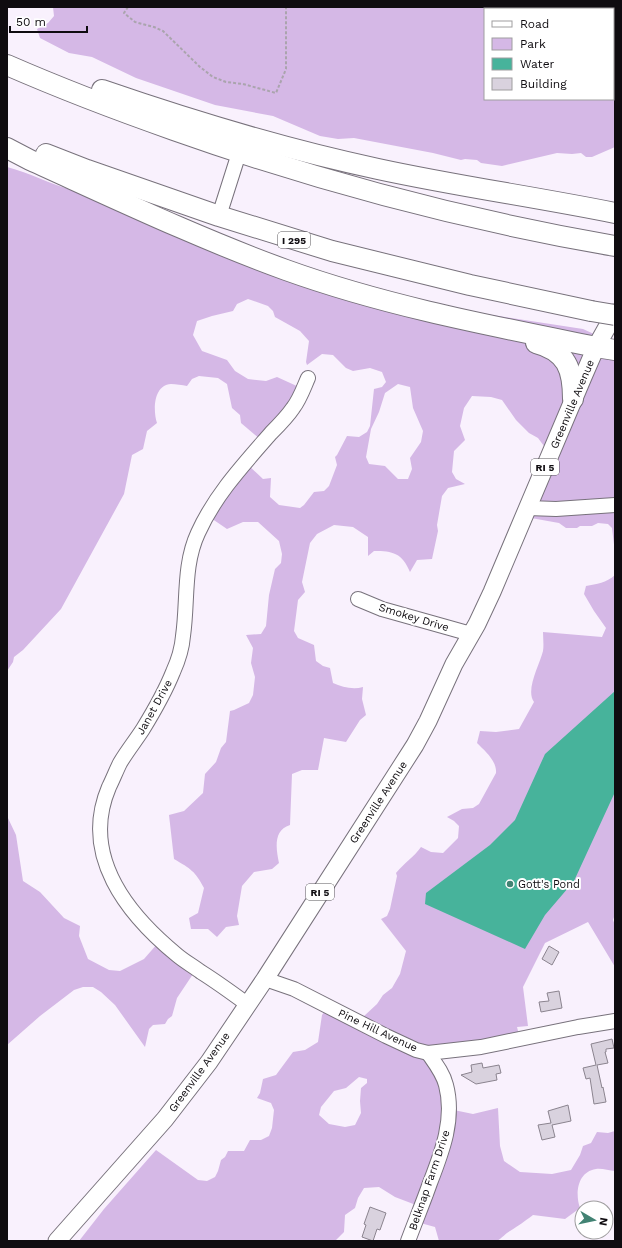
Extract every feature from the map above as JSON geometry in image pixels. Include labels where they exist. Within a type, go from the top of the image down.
[{"type":"highway","points":[[7,58],[190,119],[305,152],[415,177],[615,213]]},
{"type":"highway","points":[[7,65],[88,99],[239,153],[335,182],[437,210],[546,234],[615,246]]},
{"type":"highway","name":"I 295","points":[[7,137],[87,170],[219,216],[311,245],[506,294],[591,311],[615,314]]},
{"type":"highway","points":[[7,148],[30,160],[187,231],[273,265],[322,282],[430,312],[606,349]]},
{"type":"highway","points":[[484,324],[507,336],[556,350],[564,358],[568,368],[572,383],[573,399]]},
{"type":"main road","name":"Greenville Avenue","points":[[57,1241],[183,1096],[209,1062],[265,978],[415,744],[489,598],[573,399],[606,349],[615,314]]},
{"type":"street","points":[[219,216],[239,153]]},
{"type":"street","name":"Janet Drive","points":[[247,1004],[178,956],[148,930],[126,904],[112,878],[105,858],[101,840],[100,824],[108,789],[120,763],[143,729],[162,696],[180,655],[188,571],[192,547],[198,532],[207,515],[239,470],[295,406],[308,378]]},
{"type":"street","points":[[528,508],[556,509],[615,505]]},
{"type":"street","name":"Smokey Drive","points":[[358,599],[382,609],[471,634]]},
{"type":"street","name":"Pine Hill Avenue","points":[[265,978],[294,989],[416,1050],[428,1053],[481,1047],[615,1021]]},
{"type":"street","name":"Belknap Farm Drive","points":[[408,1241],[439,1160],[448,1129],[450,1113],[446,1084],[438,1067],[428,1053]]},
{"type":"path","points":[[128,7],[124,13],[135,22],[164,31],[200,67],[213,77],[226,82],[243,84],[276,93],[286,70],[286,7]]},
{"type":"green space","points":[[53,7],[615,7],[615,147],[592,157],[586,157],[581,153],[557,153],[502,166],[481,163],[477,160],[461,160],[433,153],[354,138],[338,139],[320,136],[273,116],[215,105],[136,78],[92,57],[69,53],[40,38],[37,29],[48,23],[54,16]]},
{"type":"green space","points":[[7,167],[64,188],[338,280],[369,285],[381,291],[453,309],[583,329],[615,342],[615,553],[612,528],[608,524],[598,523],[592,526],[566,528],[559,523],[531,518],[547,450],[538,438],[529,433],[516,420],[502,400],[491,397],[472,396],[464,408],[460,426],[465,440],[454,451],[452,472],[456,479],[465,484],[448,488],[442,496],[437,525],[438,531],[432,559],[417,560],[410,572],[404,561],[396,554],[374,551],[368,556],[368,537],[353,527],[334,525],[317,534],[310,543],[302,582],[305,592],[298,600],[294,631],[298,638],[314,645],[316,661],[323,666],[330,668],[333,683],[348,688],[363,687],[362,699],[366,715],[360,720],[346,742],[324,738],[318,770],[302,770],[292,774],[290,825],[285,827],[278,836],[277,852],[279,863],[272,869],[254,872],[242,886],[237,916],[239,925],[226,927],[217,937],[208,929],[191,929],[189,918],[198,913],[204,888],[192,871],[174,859],[169,815],[184,811],[203,793],[205,774],[216,762],[221,748],[226,742],[230,711],[249,703],[253,695],[255,677],[251,663],[253,648],[246,635],[261,634],[266,626],[269,595],[275,569],[281,563],[282,554],[279,541],[258,522],[243,522],[227,529],[205,514],[245,462],[263,479],[271,478],[270,497],[279,505],[300,508],[314,492],[324,491],[329,486],[337,465],[335,457],[347,436],[359,437],[367,432],[370,426],[374,389],[382,387],[386,382],[382,372],[370,368],[353,371],[346,368],[333,355],[322,354],[307,365],[306,362],[309,341],[300,331],[275,317],[273,311],[268,306],[248,299],[237,304],[233,311],[197,321],[193,335],[202,351],[227,360],[235,371],[248,379],[266,381],[277,377],[299,387],[292,402],[260,439],[241,423],[240,415],[232,408],[227,384],[218,378],[199,376],[192,379],[187,386],[171,384],[165,385],[161,389],[156,399],[155,412],[157,423],[147,431],[143,449],[132,455],[124,494],[61,609],[23,650],[14,657],[13,662],[7,671]],"holes":[[[398,384],[410,387],[413,408],[423,431],[421,442],[410,458],[412,469],[408,479],[398,479],[385,466],[369,464],[366,457],[371,429],[379,412],[385,393]]]},
{"type":"green space","points":[[615,575],[615,914],[613,920],[615,925],[615,967],[588,922],[545,943],[523,987],[528,1026],[517,1027],[519,1035],[433,1055],[449,1109],[473,1114],[498,1108],[500,1146],[504,1161],[520,1172],[552,1174],[571,1170],[580,1155],[583,1146],[591,1143],[597,1132],[608,1133],[615,1131],[615,1171],[596,1169],[585,1174],[579,1184],[578,1200],[574,1200],[574,1212],[565,1219],[533,1215],[497,1241],[439,1241],[435,1227],[413,1221],[416,1205],[395,1197],[379,1187],[364,1188],[358,1198],[355,1208],[345,1215],[344,1232],[335,1241],[79,1241],[104,1209],[156,1150],[198,1180],[207,1181],[215,1177],[221,1160],[225,1157],[228,1151],[244,1151],[250,1140],[261,1140],[269,1136],[272,1128],[274,1110],[271,1103],[257,1098],[260,1093],[263,1079],[276,1075],[293,1052],[305,1050],[318,1042],[322,1015],[328,1007],[363,1017],[377,1004],[383,995],[392,988],[400,974],[406,951],[381,919],[387,916],[390,909],[397,876],[396,873],[421,847],[431,852],[443,853],[458,838],[459,826],[447,817],[462,809],[473,808],[479,804],[496,773],[493,760],[477,743],[480,731],[496,732],[519,729],[534,702],[531,691],[543,651],[543,632],[602,637],[606,628],[584,594],[586,586],[608,580]],"holes":[[[359,1077],[367,1079],[367,1083],[361,1088],[361,1113],[355,1125],[345,1127],[329,1124],[319,1115],[321,1107],[334,1091],[346,1088]]]},
{"type":"green space","points":[[7,816],[16,835],[23,881],[40,892],[64,918],[80,926],[79,936],[88,959],[109,970],[120,971],[144,959],[158,943],[195,971],[177,998],[172,1016],[165,1024],[153,1025],[149,1029],[145,1047],[115,1005],[93,987],[83,987],[74,990],[40,1016],[7,1045]]},
{"type":"water","points":[[615,691],[615,792],[574,881],[545,915],[525,949],[425,904],[426,893],[490,845],[515,820],[545,754]]},
{"type":"building","points":[[549,946],[559,952],[552,965],[542,959]]},
{"type":"building","points":[[559,991],[562,1008],[541,1012],[539,1002],[549,1001],[547,993]]},
{"type":"building","points":[[612,1039],[614,1048],[606,1049],[605,1052],[608,1063],[597,1065],[606,1102],[594,1104],[590,1078],[586,1079],[583,1068],[596,1065],[591,1044]]},
{"type":"building","points":[[482,1063],[483,1068],[499,1065],[501,1073],[496,1074],[497,1080],[476,1084],[461,1075],[472,1072],[471,1065]]},
{"type":"building","points":[[568,1105],[571,1121],[552,1125],[555,1137],[542,1140],[538,1125],[551,1123],[548,1111]]},
{"type":"building","points":[[370,1207],[386,1213],[380,1230],[377,1229],[373,1241],[362,1237],[366,1225],[364,1224]]},
{"type":"place","name":"Gott's Pond","points":[[510,884]]}]
